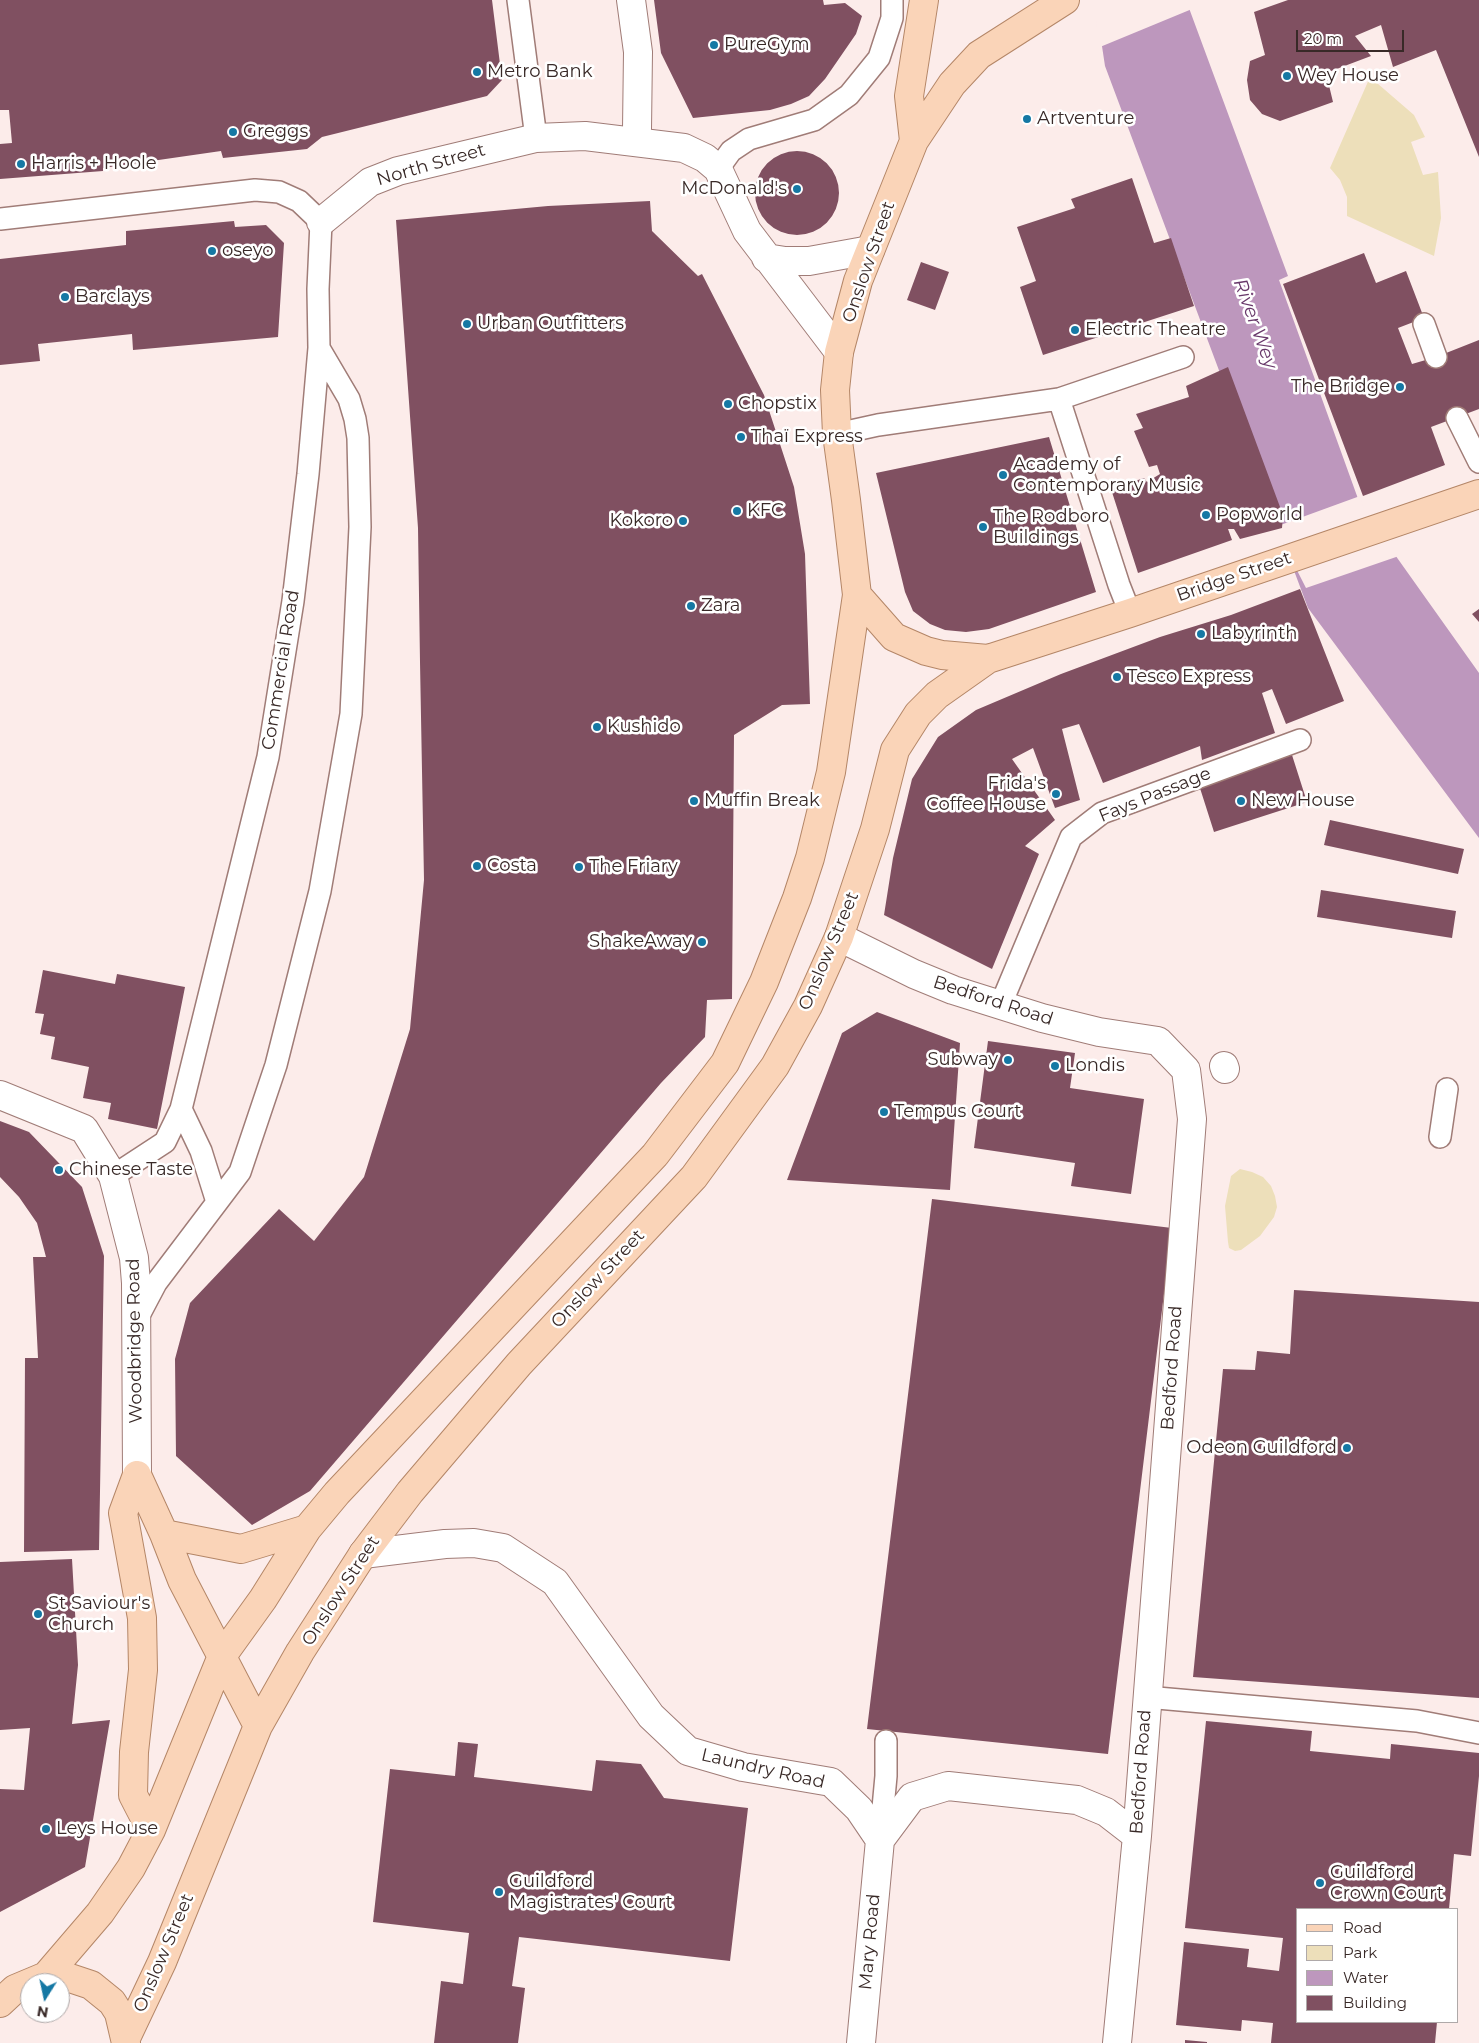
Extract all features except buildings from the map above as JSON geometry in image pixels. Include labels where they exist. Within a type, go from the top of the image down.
[{"type":"main road","points":[[914,141],[909,96],[924,0]]},
{"type":"main road","name":"Onslow Street","points":[[49,1973],[111,1899],[152,1830],[222,1656],[263,1599],[307,1529],[336,1493],[655,1155],[725,1063],[764,982],[797,898],[810,858],[831,772],[857,596],[836,434],[835,390],[839,352],[858,281],[914,141],[952,84],[979,55],[1060,1]]},
{"type":"main road","name":"Bridge Street","points":[[988,659],[1130,613],[1479,494]]},
{"type":"main road","points":[[857,596],[894,637],[926,651],[942,655],[988,659]]},
{"type":"main road","name":"Onslow Street","points":[[126,2041],[162,1962],[258,1726],[300,1652],[363,1554],[410,1492],[519,1364],[694,1178],[774,1066],[808,1006],[839,937],[874,829],[895,750],[918,714],[937,695],[988,659]]},
{"type":"main road","points":[[137,1475],[164,1534],[182,1580],[258,1726]]},
{"type":"main road","points":[[137,1475],[123,1513],[142,1618],[143,1670],[134,1752],[133,1795],[152,1830]]},
{"type":"main road","points":[[164,1534],[241,1549],[307,1529]]},
{"type":"main road","points":[[70,1978],[91,1985],[112,2002],[119,2013],[126,2041]]},
{"type":"main road","points":[[0,2002],[15,1988],[20,1986]]},
{"type":"street","points":[[631,0],[638,52],[637,129]]},
{"type":"street","name":"North Street","points":[[321,222],[370,182],[398,171],[536,138],[585,136],[684,148],[705,158],[718,169]]},
{"type":"street","points":[[718,169],[740,220],[766,258],[839,352]]},
{"type":"street","points":[[766,258],[785,261],[809,261],[870,250]]},
{"type":"street","name":"Bedford Road","points":[[839,937],[914,974],[953,990],[1042,1018],[1099,1032],[1158,1041],[1186,1070],[1192,1119],[1146,1697],[1137,1836],[1117,2043]]},
{"type":"street","name":"Woodbridge Road","points":[[0,1095],[84,1129],[113,1176],[134,1258],[137,1475]]},
{"type":"street","name":"Laundry Road","points":[[363,1554],[445,1544],[474,1543],[503,1548],[555,1582],[651,1716],[688,1751],[743,1767],[830,1782],[858,1809],[880,1840]]},
{"type":"street","points":[[880,1840],[912,1797],[948,1786],[1077,1800],[1106,1812],[1137,1836]]},
{"type":"street","name":"Mary Road","points":[[861,2043],[880,1840]]},
{"type":"lane","points":[[518,0],[536,138]]},
{"type":"lane","points":[[718,169],[732,151],[749,139],[814,120],[849,95],[879,58],[892,18],[892,0]]},
{"type":"lane","points":[[0,219],[255,190],[279,192],[299,200],[321,222]]},
{"type":"lane","name":"Commercial Road","points":[[113,1176],[165,1142],[181,1109],[268,757],[293,601],[307,484],[319,348],[318,289],[321,222]]},
{"type":"lane","points":[[1424,324],[1436,357]]},
{"type":"lane","points":[[136,1320],[156,1283],[240,1172],[270,1086],[320,891],[351,714],[360,527],[358,438],[349,399],[319,348]]},
{"type":"lane","points":[[836,434],[972,404],[1059,399],[1183,357]]},
{"type":"lane","points":[[1059,399],[1119,585],[1130,613]]},
{"type":"lane","points":[[1457,418],[1479,462]]},
{"type":"lane","name":"Fays Passage","points":[[1000,1004],[1071,837],[1102,813],[1300,740]]},
{"type":"lane","points":[[1440,1137],[1447,1089]]},
{"type":"lane","points":[[181,1109],[201,1151],[217,1202]]},
{"type":"lane","points":[[1146,1697],[1417,1721],[1479,1733]]},
{"type":"lane","points":[[880,1840],[886,1776],[886,1741]]},
{"type":"green space","points":[[1370,77],[1414,115],[1425,137],[1411,142],[1423,175],[1438,172],[1441,218],[1434,256],[1347,216],[1347,197],[1340,180],[1330,168]]},
{"type":"green space","points":[[1240,1169],[1263,1177],[1271,1186],[1277,1207],[1274,1217],[1260,1236],[1241,1250],[1235,1251],[1229,1248],[1225,1206],[1231,1176]]},
{"type":"water","name":"River Wey","points":[[1095,0],[1186,0],[1288,276],[1279,280],[1361,507],[1479,673],[1479,838],[1308,608],[1105,66]]},
{"type":"pier","points":[[1093,0],[1188,0],[1192,9],[1100,47]]},
{"type":"pier","points":[[1360,496],[1363,506],[1399,556],[1306,588],[1275,527]]},
{"type":"place","name":"PureGym","points":[[714,45]]},
{"type":"place","name":"Metro Bank","points":[[477,72]]},
{"type":"place","name":"Wey House","points":[[1287,76]]},
{"type":"place","name":"Artventure","points":[[1027,119]]},
{"type":"place","name":"Greggs","points":[[233,132]]},
{"type":"place","name":"Harris + Hoole","points":[[21,164]]},
{"type":"place","name":"McDonald's","points":[[797,189]]},
{"type":"place","name":"oseyo","points":[[212,251]]},
{"type":"place","name":"Barclays","points":[[65,297]]},
{"type":"place","name":"Urban Outfitters","points":[[467,324]]},
{"type":"place","name":"Electric Theatre","points":[[1075,330]]},
{"type":"place","name":"The Bridge","points":[[1400,387]]},
{"type":"place","name":"Chopstix","points":[[728,404]]},
{"type":"place","name":"Thaï Express","points":[[741,437]]},
{"type":"place","name":"Academy of Contemporary Music","points":[[1003,475]]},
{"type":"place","name":"KFC","points":[[737,511]]},
{"type":"place","name":"Popworld","points":[[1206,515]]},
{"type":"place","name":"Kokoro","points":[[683,521]]},
{"type":"place","name":"The Rodboro Buildings","points":[[983,527]]},
{"type":"place","name":"Zara","points":[[691,606]]},
{"type":"place","name":"Labyrinth","points":[[1201,634]]},
{"type":"place","name":"Tesco Express","points":[[1117,677]]},
{"type":"place","name":"Kushido","points":[[597,727]]},
{"type":"place","name":"Frida's Coffee House","points":[[1056,794]]},
{"type":"place","name":"Muffin Break","points":[[694,801]]},
{"type":"place","name":"New House","points":[[1241,801]]},
{"type":"place","name":"Costa","points":[[477,866]]},
{"type":"place","name":"The Friary","points":[[579,867]]},
{"type":"place","name":"ShakeAway","points":[[702,942]]},
{"type":"place","name":"Subway","points":[[1008,1060]]},
{"type":"place","name":"Londis","points":[[1055,1066]]},
{"type":"place","name":"Tempus Court","points":[[884,1112]]},
{"type":"place","name":"Chinese Taste","points":[[59,1170]]},
{"type":"place","name":"Odeon Guildford","points":[[1347,1448]]},
{"type":"place","name":"St Saviour's Church","points":[[38,1614]]},
{"type":"place","name":"Leys House","points":[[46,1829]]},
{"type":"place","name":"Guildford Crown Court","points":[[1320,1883]]},
{"type":"place","name":"Guildford Magistrates' Court","points":[[499,1892]]}]
